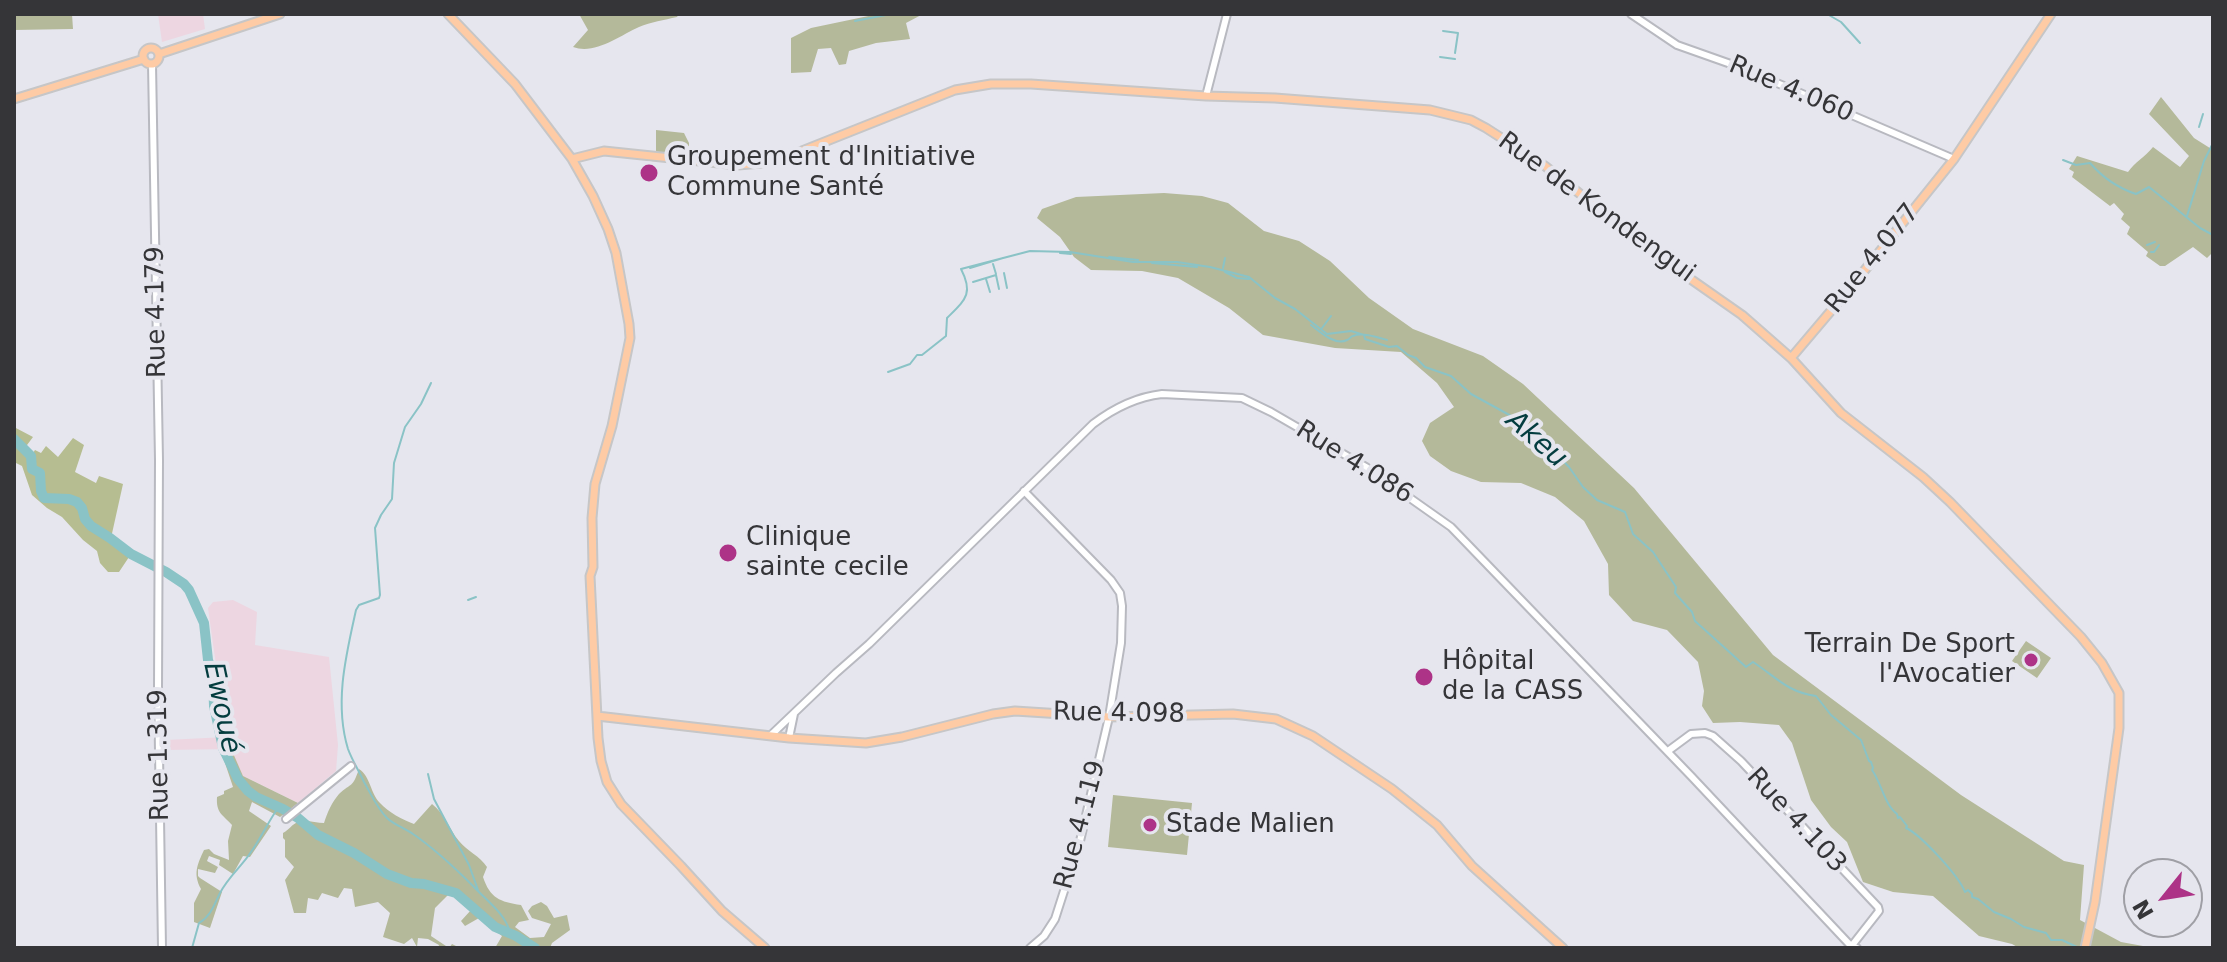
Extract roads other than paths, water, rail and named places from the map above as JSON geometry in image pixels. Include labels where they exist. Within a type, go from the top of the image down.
[{"type":"main road","points":[[159,54],[280,14]]},
{"type":"main road","points":[[448,14],[515,84],[572,159],[608,229],[619,268],[630,338],[612,426],[598,468],[590,576],[597,716],[601,761],[608,785],[615,797],[722,911],[765,948]]},
{"type":"main road","name":"Rue 4.077","points":[[1791,358],[1954,159],[2051,14]]},
{"type":"main road","points":[[14,99],[157,61],[159,54],[156,49],[147,49],[144,53],[148,61]]},
{"type":"main road","name":"Rue de Kondengui","points":[[572,159],[604,151],[738,165],[774,162],[955,90],[978,85],[1031,84],[1275,98],[1430,110],[1471,120],[1545,166],[1662,259],[1742,315],[1791,358],[1841,413],[1950,502],[2081,637],[2102,663],[2115,684],[2120,702],[2117,746],[2095,902],[2085,948]]},
{"type":"main road","name":"Rue 4.098","points":[[597,716],[789,738],[866,743],[1015,711],[1109,717],[1264,716],[1288,723],[1343,755],[1415,807],[1437,825],[1472,866],[1563,948]]},
{"type":"street","points":[[1206,96],[1227,14]]},
{"type":"street","name":"Rue 4.060","points":[[1631,14],[1677,45],[1742,68],[1954,159]]},
{"type":"street","name":"Rue 4.179","points":[[148,61],[159,460],[157,561]]},
{"type":"street","name":"Rue 4.086","points":[[771,735],[869,644],[1093,424],[1138,399],[1162,394],[1242,398],[1366,467],[1451,527],[1853,947]]},
{"type":"street","name":"Rue 4.119","points":[[1024,491],[1120,593],[1121,643],[1089,807],[1055,919],[1044,936],[1030,948]]},
{"type":"street","name":"Rue 1.319","points":[[157,561],[162,948]]},
{"type":"street","points":[[789,738],[794,714]]},
{"type":"street","name":"Rue 4.103","points":[[1668,751],[1691,734],[1700,732],[1713,736],[1741,761],[1878,907],[1879,911],[1853,947]]},
{"type":"street","points":[[286,819],[351,766]]},
{"type":"waterway","points":[[855,21],[891,14]]},
{"type":"waterway","points":[[1827,14],[1841,22],[1860,43]]},
{"type":"waterway","points":[[1443,31],[1458,33],[1455,53]]},
{"type":"waterway","points":[[1440,57],[1455,59]]},
{"type":"waterway","points":[[2199,127],[2203,114]]},
{"type":"waterway","points":[[2187,216],[2204,161],[2213,143]]},
{"type":"waterway","points":[[2063,160],[2076,165],[2090,163],[2111,182],[2136,194],[2149,187],[2213,235]]},
{"type":"waterway","points":[[2147,245],[2155,242]]},
{"type":"waterway","points":[[2151,252],[2159,245]]},
{"type":"waterway","name":"Akeu","points":[[888,372],[910,364],[917,355],[922,355],[946,336],[947,318],[966,296],[967,285],[961,269],[1030,251],[1070,252],[1133,262],[1177,262],[1249,277],[1327,334],[1351,331],[1389,347],[1397,346],[1425,367],[1451,376],[1471,394],[1513,417],[1528,438],[1541,447],[1552,449],[1597,500],[1625,512],[1633,534],[1653,552],[1676,587],[1675,593],[1692,612],[1695,621],[1746,667],[1753,662],[1789,687],[1816,696],[1831,715],[1861,740],[1889,805],[1906,828],[1930,847],[1948,867],[1965,892],[1968,890],[1972,897],[1994,912],[2024,927],[2046,933],[2051,940],[2062,940],[2079,948]]},
{"type":"waterway","name":"Akeu","points":[[1060,253],[1071,254]]},
{"type":"waterway","name":"Akeu","points":[[1109,257],[1138,260]]},
{"type":"waterway","name":"Akeu","points":[[970,268],[1003,258]]},
{"type":"waterway","points":[[1223,268],[1225,258]]},
{"type":"waterway","name":"Akeu","points":[[1152,263],[1197,267]]},
{"type":"waterway","points":[[993,264],[996,274]]},
{"type":"waterway","name":"Akeu","points":[[1225,272],[1249,279]]},
{"type":"waterway","points":[[1004,273],[1007,288]]},
{"type":"waterway","points":[[973,282],[996,275],[999,289]]},
{"type":"waterway","points":[[986,279],[990,292]]},
{"type":"waterway","points":[[1322,328],[1331,316]]},
{"type":"waterway","points":[[1311,325],[1338,341],[1361,335],[1387,340]]},
{"type":"waterway","points":[[431,383],[405,427],[394,463],[392,499],[375,528],[380,595],[359,605],[356,610],[343,679],[344,732],[351,757],[383,814],[451,865],[500,913],[510,933]]},
{"type":"waterway","name":"Ewoué","points":[[14,439],[31,456],[32,469],[40,473],[44,498],[77,502],[91,526],[131,554],[166,572],[189,590],[204,623],[213,677],[214,706],[223,748],[238,779],[248,791],[283,809],[318,835],[387,874],[456,893],[495,927],[535,948]]},
{"type":"waterway","points":[[468,600],[476,597]]},
{"type":"waterway","points":[[428,774],[434,799],[469,865],[478,890]]},
{"type":"waterway","points":[[192,948],[199,923],[209,914],[223,887],[251,852],[278,808]]},
{"type":"place","name":"Groupement d'Initiative Commune Santé","points":[[649,173]]},
{"type":"place","name":"Clinique sainte cecile","points":[[728,553]]},
{"type":"place","name":"Terrain De Sport l'Avocatier","points":[[2031,660]]},
{"type":"place","name":"Hôpital de la CASS","points":[[1424,677]]},
{"type":"place","name":"Stade Malien","points":[[1150,825]]}]
